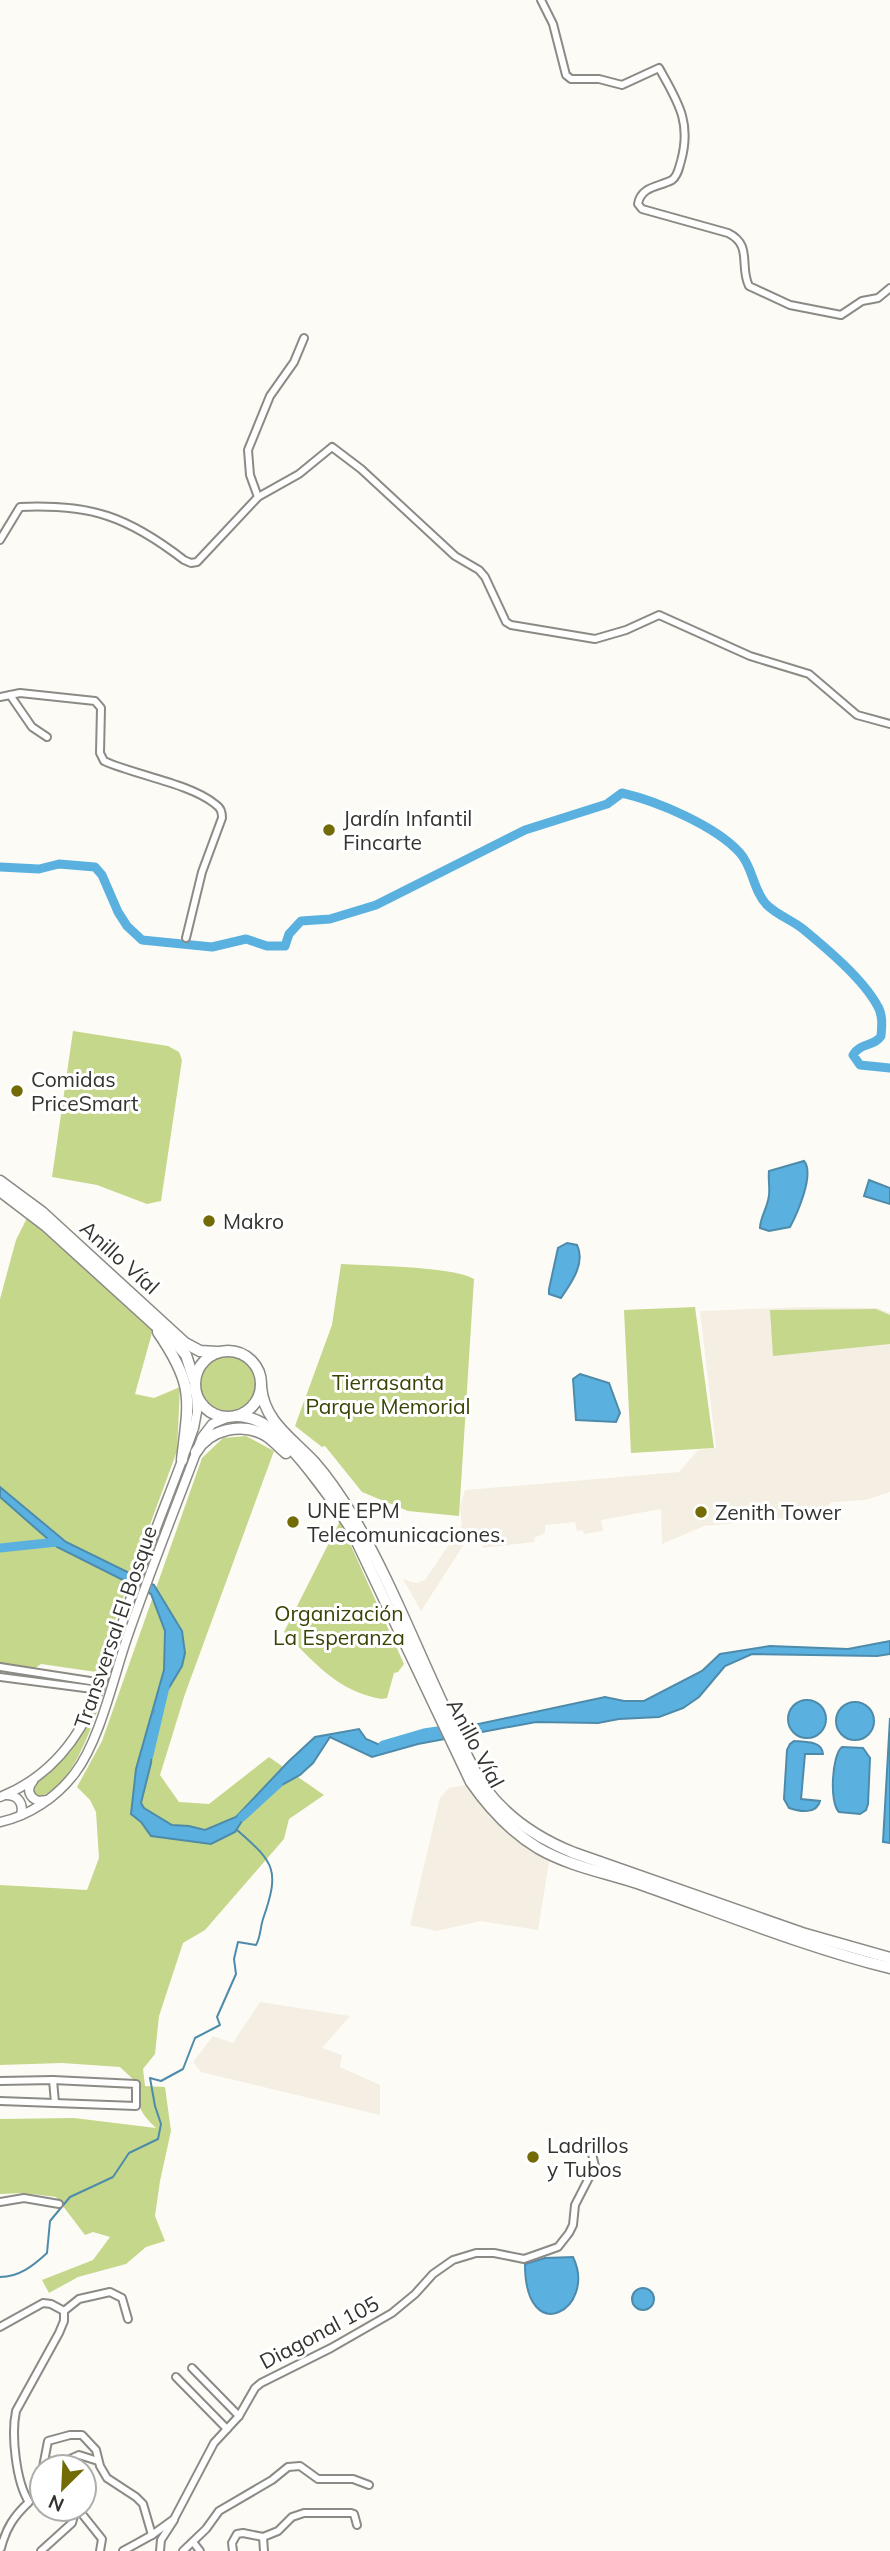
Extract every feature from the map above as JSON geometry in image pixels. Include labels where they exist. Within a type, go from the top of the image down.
[{"type":"highway","name":"Anillo Víal","points":[[0,1181],[42,1212],[189,1346],[217,1352]]},
{"type":"highway","name":"Anillo Víal","points":[[0,1191],[27,1210],[183,1351],[190,1363],[194,1380]]},
{"type":"highway","points":[[142,1313],[168,1348],[185,1383],[189,1412],[182,1460]]},
{"type":"highway","points":[[236,1351],[249,1358],[258,1369],[261,1387],[253,1406],[232,1417],[209,1411],[196,1395],[194,1380],[203,1361],[217,1352],[236,1351]]},
{"type":"highway","name":"Anillo Víal","points":[[261,1387],[264,1405],[271,1419],[317,1466],[352,1516],[378,1564],[447,1724]]},
{"type":"highway","name":"Anillo Víal","points":[[232,1417],[250,1417],[280,1437],[313,1475],[349,1527],[460,1751],[471,1782],[497,1816],[516,1833],[549,1854],[572,1864],[640,1884],[802,1941],[890,1968]]},
{"type":"highway","points":[[196,1452],[215,1434],[242,1429],[268,1437],[303,1465]]},
{"type":"highway","name":"Anillo Víal","points":[[460,1751],[499,1804],[522,1826],[552,1844],[802,1933],[890,1958]]},
{"type":"main road","name":"Transversal El Bosque","points":[[0,1822],[21,1815],[48,1799],[75,1773],[91,1746],[142,1597],[144,1574],[197,1418],[196,1395]]},
{"type":"main road","name":"Transversal El Bosque","points":[[3,1796],[33,1780],[57,1759],[72,1741],[102,1686],[132,1593],[144,1574],[206,1430],[216,1421],[232,1417]]},
{"type":"main road","points":[[33,1780],[29,1789],[33,1798],[39,1801],[48,1799]]},
{"type":"main road","points":[[3,1796],[13,1796],[19,1800],[21,1815]]},
{"type":"street","points":[[541,0],[553,23],[566,75],[571,79],[599,79],[622,85],[659,68],[683,115],[686,126],[684,148],[677,175],[640,195],[638,204],[642,209],[738,237],[742,243],[749,286],[790,305],[841,315],[862,301],[878,298],[890,288]]},
{"type":"street","points":[[258,497],[250,475],[248,450],[270,396],[294,362],[304,338]]},
{"type":"street","points":[[0,540],[20,506],[72,507],[95,510],[128,523],[184,560],[197,562],[258,497],[295,477],[334,448],[361,469],[455,556],[479,570],[510,625],[596,639],[626,630],[659,615],[750,656],[809,674],[857,715],[890,724]]},
{"type":"street","points":[[0,697],[20,693],[95,701],[101,708],[100,752],[104,761],[196,794],[213,802],[222,811],[222,818],[201,872],[186,938]]},
{"type":"street","points":[[10,695],[32,727],[47,737]]},
{"type":"street","points":[[0,1667],[102,1686]]},
{"type":"street","points":[[0,1676],[102,1686]]},
{"type":"street","points":[[0,2081],[53,2080],[136,2084],[136,2106],[0,2101]]},
{"type":"street","points":[[53,2080],[55,2103]]},
{"type":"street","name":"Diagonal 105","points":[[123,2551],[174,2519],[214,2443],[239,2416],[255,2388],[261,2383],[331,2348],[392,2313],[433,2274],[453,2260],[476,2253],[495,2253],[524,2259],[558,2247],[564,2242],[573,2225],[575,2205],[595,2166],[590,2146]]},
{"type":"street","points":[[0,2202],[24,2198],[59,2204]]},
{"type":"street","points":[[64,2311],[79,2299],[110,2292],[122,2298],[128,2319]]},
{"type":"street","points":[[0,2327],[43,2303],[64,2311]]},
{"type":"street","points":[[28,2500],[21,2485],[14,2423],[21,2399],[59,2333],[64,2311]]},
{"type":"street","points":[[192,2368],[239,2416]]},
{"type":"street","points":[[176,2377],[227,2429]]},
{"type":"street","points":[[46,2453],[48,2441],[81,2434],[97,2453]]},
{"type":"street","points":[[98,2461],[107,2479],[143,2504],[152,2535]]},
{"type":"street","points":[[183,2551],[219,2511],[272,2480],[288,2467],[300,2466],[318,2479],[353,2479],[369,2485]]},
{"type":"street","points":[[1,2548],[5,2531],[17,2513],[28,2503]]},
{"type":"street","points":[[233,2551],[234,2537],[240,2533],[263,2537],[278,2531],[292,2517],[304,2513],[351,2513],[354,2514],[357,2525]]},
{"type":"street","points":[[160,2551],[161,2540],[174,2519]]},
{"type":"street","points":[[41,2551],[72,2523]]},
{"type":"street","points":[[89,2523],[102,2539],[100,2551]]},
{"type":"street","points":[[263,2537],[264,2551]]},
{"type":"street","points":[[193,2542],[200,2551]]},
{"type":"shaded area","points":[[807,1307],[877,1308],[890,1313],[890,1492],[865,1500],[832,1502],[816,1515],[796,1522],[796,1517],[704,1526],[662,1544],[661,1509],[601,1520],[603,1531],[584,1534],[583,1530],[577,1531],[575,1522],[545,1525],[545,1533],[534,1538],[535,1542],[483,1548],[480,1531],[472,1532],[421,1611],[403,1579],[416,1583],[425,1580],[462,1525],[460,1507],[465,1490],[679,1472],[698,1450],[716,1448],[700,1311]]},
{"type":"shaded area","points":[[469,1784],[489,1817],[516,1837],[550,1856],[538,1930],[480,1921],[437,1931],[410,1925],[440,1798],[449,1788]]},
{"type":"shaded area","points":[[260,2002],[350,2016],[322,2048],[342,2055],[340,2067],[380,2085],[380,2115],[201,2072],[193,2062],[213,2036],[233,2043]]},
{"type":"green space","points":[[73,1031],[168,1046],[179,1052],[182,1060],[161,1201],[147,1204],[97,1185],[52,1177]]},
{"type":"green space","points":[[30,1212],[155,1322],[135,1394],[154,1398],[180,1387],[177,1451],[96,1672],[41,1664],[34,1669],[0,1664],[0,1549],[18,1546],[0,1547],[0,1497],[51,1541],[46,1543],[71,1545],[0,1487],[0,1299],[16,1240]]},
{"type":"green space","name":"Tierrasanta Parque Memorial","points":[[341,1264],[448,1271],[474,1279],[459,1516],[408,1511],[362,1492],[325,1446],[322,1447],[295,1426],[332,1325]]},
{"type":"green space","points":[[695,1307],[714,1448],[631,1453],[624,1310]]},
{"type":"green space","points":[[876,1309],[890,1315],[890,1344],[773,1356],[770,1310]]},
{"type":"green space","points":[[228,1355],[239,1357],[248,1363],[254,1372],[254,1394],[248,1403],[239,1409],[228,1411],[217,1409],[208,1403],[202,1394],[200,1383],[202,1372],[208,1363],[217,1357]]},
{"type":"green space","points":[[246,1436],[274,1451],[185,1694],[160,1775],[179,1802],[209,1804],[269,1757],[324,1795],[289,1819],[284,1839],[205,1930],[183,1943],[159,2016],[155,2054],[143,2069],[145,2086],[165,2087],[171,2131],[155,2216],[165,2241],[146,2247],[126,2264],[78,2277],[49,2293],[42,2280],[93,2260],[110,2237],[93,2232],[85,2235],[56,2197],[23,2193],[0,2194],[0,2119],[74,2118],[156,2128],[141,2109],[139,2085],[120,2067],[62,2063],[0,2065],[0,1885],[87,1890],[99,1858],[96,1812],[90,1800],[77,1787],[102,1741],[202,1458],[223,1438]]},
{"type":"green space","name":"Organización La Esperanza","points":[[340,1521],[404,1664],[394,1673],[387,1698],[366,1695],[340,1683],[317,1665],[284,1632]]},
{"type":"green space","points":[[107,1681],[90,1730],[71,1768],[48,1793],[34,1796],[32,1787],[67,1754],[92,1714]]},
{"type":"water","points":[[804,1161],[807,1167],[806,1184],[790,1227],[769,1231],[760,1228],[768,1199],[769,1171]]},
{"type":"water","points":[[869,1180],[890,1188],[890,1204],[864,1196]]},
{"type":"water","points":[[567,1243],[577,1245],[580,1259],[576,1273],[561,1298],[549,1294],[549,1289],[558,1248]]},
{"type":"water","points":[[580,1374],[609,1383],[620,1413],[616,1422],[576,1420],[573,1379]]},
{"type":"water","points":[[0,1487],[66,1542],[154,1585],[182,1631],[185,1653],[182,1666],[155,1711],[151,1763],[141,1803],[144,1808],[172,1825],[205,1830],[236,1817],[315,1737],[359,1729],[366,1739],[380,1745],[605,1697],[644,1701],[702,1671],[720,1654],[770,1646],[848,1649],[890,1641],[890,1654],[752,1654],[725,1666],[699,1697],[683,1708],[659,1717],[598,1723],[536,1722],[418,1744],[372,1757],[330,1737],[313,1763],[300,1775],[269,1792],[251,1807],[235,1832],[211,1844],[151,1836],[131,1814],[136,1769],[164,1670],[165,1631],[151,1594],[57,1547],[0,1497]]},
{"type":"water","points":[[807,1700],[820,1706],[826,1719],[820,1732],[807,1738],[794,1732],[788,1719],[794,1706]]},
{"type":"water","points":[[855,1702],[869,1707],[874,1721],[869,1735],[855,1740],[841,1735],[836,1721],[841,1707]]},
{"type":"water","points":[[890,1718],[890,1843],[883,1842]]},
{"type":"water","points":[[794,1741],[813,1743],[822,1750],[823,1754],[805,1754],[801,1799],[820,1801],[812,1810],[789,1808],[784,1799],[787,1750]]},
{"type":"water","points":[[842,1747],[863,1748],[870,1758],[868,1804],[866,1810],[860,1814],[839,1812],[836,1807],[834,1768]]},
{"type":"water","points":[[573,2257],[578,2276],[576,2292],[569,2305],[558,2312],[547,2313],[536,2306],[528,2291],[525,2264],[545,2258]]},
{"type":"water","points":[[643,2288],[651,2291],[654,2299],[651,2307],[643,2310],[635,2307],[632,2299],[635,2291]]},
{"type":"waterway","points":[[0,867],[39,869],[59,864],[95,867],[102,875],[127,926],[142,940],[212,947],[246,939],[267,946],[285,946],[289,934],[301,921],[330,919],[376,905],[525,830],[607,804],[622,793],[652,802],[701,824],[740,853],[767,905],[822,945],[853,974],[877,1005],[882,1024],[881,1036],[853,1055],[860,1065],[890,1068]]},
{"type":"waterway","points":[[0,1548],[57,1542]]},
{"type":"waterway","points":[[149,1755],[165,1687]]},
{"type":"waterway","points":[[383,1745],[424,1733],[451,1729]]},
{"type":"waterway","points":[[242,1817],[278,1784]]},
{"type":"waterway","points":[[0,2277],[25,2270],[47,2253],[50,2221],[70,2197],[113,2177],[129,2153],[158,2139],[161,2124],[150,2078],[161,2081],[183,2069],[195,2038],[220,2025],[217,2017],[236,1974],[234,1959],[238,1942],[256,1945],[272,1878],[271,1868],[266,1860],[237,1830]]},
{"type":"place","name":"Jardín Infantil Fincarte","points":[[329,830]]},
{"type":"place","name":"Comidas PriceSmart","points":[[17,1091]]},
{"type":"place","name":"Makro","points":[[209,1221]]},
{"type":"place","name":"Zenith Tower","points":[[701,1512]]},
{"type":"place","name":"UNE EPM Telecomunicaciones.","points":[[293,1522]]},
{"type":"place","name":"Ladrillos y Tubos","points":[[533,2157]]}]
